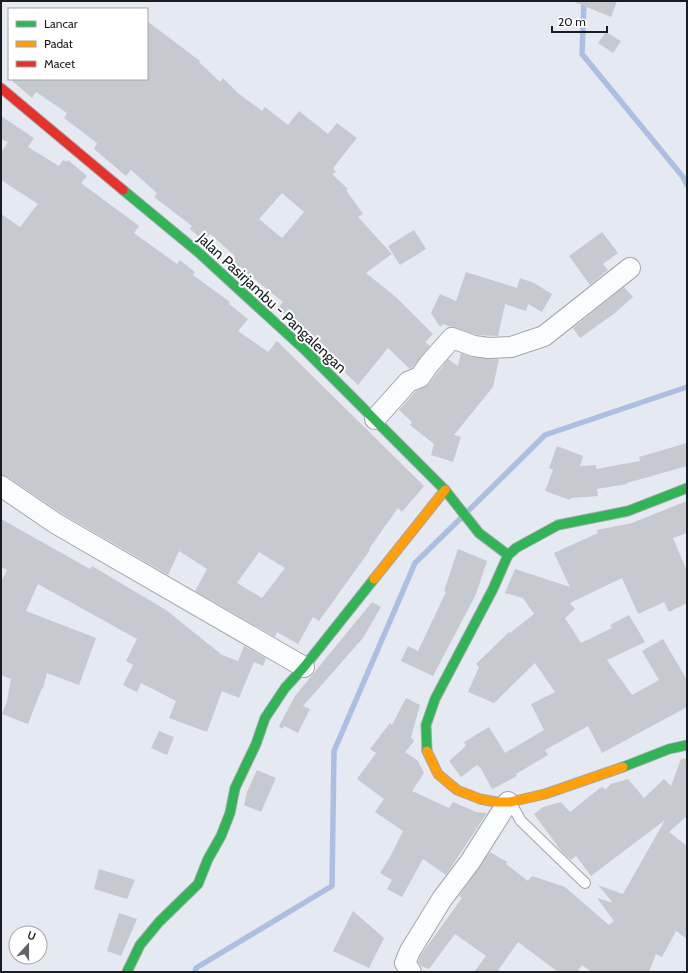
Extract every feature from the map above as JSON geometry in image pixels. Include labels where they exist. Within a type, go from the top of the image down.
[{"type":"main road","name":"Jalan Pasirjambu - Pangalengan","points":[[1,88],[198,252],[306,351],[375,419],[447,494],[479,533],[508,555]]},
{"type":"main road","points":[[687,488],[628,511],[558,525],[516,548],[508,555],[493,590],[435,699],[426,725],[427,751],[438,774],[457,790],[480,799],[509,802],[545,794],[647,759],[669,749],[687,745]]},
{"type":"main road","points":[[127,972],[134,954],[158,922],[198,884],[208,859],[221,836],[230,813],[235,788],[256,744],[265,718],[284,688],[304,667],[447,494]]},
{"type":"street","points":[[375,419],[408,382],[420,377],[429,364],[452,338],[474,346],[489,348],[511,347],[544,336],[630,268]]},
{"type":"street","points":[[1,486],[54,523],[262,644],[284,654],[304,667]]},
{"type":"street","points":[[411,972],[405,963],[410,951],[442,899],[470,862],[509,802]]},
{"type":"lane","points":[[509,802],[521,821],[585,883]]},
{"type":"building","points":[[572,1],[617,1],[611,17]]},
{"type":"building","points":[[148,22],[200,61],[199,62],[220,82],[223,78],[239,94],[262,111],[265,107],[288,125],[299,111],[328,134],[337,123],[357,138],[333,168],[336,172],[332,174],[348,189],[346,190],[363,214],[358,217],[392,254],[366,273],[397,298],[433,334],[425,342],[430,346],[410,369],[388,348],[358,385],[278,308],[283,302],[247,273],[244,278],[229,264],[235,256],[210,234],[204,241],[190,229],[192,226],[154,197],[157,193],[131,170],[126,176],[94,149],[97,143],[64,118],[67,113],[36,92],[32,98],[11,80],[148,80]],"holes":[[[282,193],[304,212],[282,238],[259,219]]]},
{"type":"building","points":[[606,32],[621,41],[613,53],[598,43]]},
{"type":"building","points":[[1,116],[34,138],[28,147],[59,166],[63,160],[67,162],[68,160],[87,176],[81,183],[139,226],[134,233],[177,264],[180,260],[195,272],[193,275],[230,302],[229,304],[248,319],[238,331],[268,352],[277,341],[424,486],[402,512],[398,508],[319,621],[313,617],[298,644],[277,632],[275,637],[195,591],[207,569],[179,551],[168,575],[61,513],[8,477],[1,475],[1,214],[20,227],[38,204],[1,180],[1,153],[8,142],[1,139]],"holes":[[[259,552],[285,568],[262,598],[237,583]]]},
{"type":"building","points":[[414,230],[426,249],[400,265],[388,246]]},
{"type":"building","points":[[602,232],[618,253],[603,264],[608,270],[590,285],[569,256]]},
{"type":"building","points":[[466,272],[517,288],[520,278],[534,283],[552,294],[542,312],[528,304],[526,311],[505,304],[498,336],[477,335],[443,324],[440,327],[431,313],[440,294],[456,301]]},
{"type":"building","points":[[624,287],[633,297],[615,313],[580,338],[573,328]]},
{"type":"building","points":[[461,353],[472,357],[499,359],[493,387],[454,435],[461,437],[453,462],[431,455],[434,444],[410,425],[412,422],[399,410],[415,392],[429,384],[448,359],[458,366]]},
{"type":"building","points":[[687,443],[687,466],[627,484],[597,489],[598,496],[571,498],[570,500],[545,491],[553,470],[549,468],[557,446],[583,456],[580,466],[596,465],[596,469],[640,461],[639,457]]},
{"type":"building","points":[[687,501],[687,533],[673,538],[687,571],[687,603],[669,612],[664,602],[638,614],[622,578],[570,603],[575,609],[565,618],[581,643],[612,628],[610,625],[629,615],[645,642],[607,660],[632,695],[659,680],[642,651],[663,639],[687,680],[687,707],[602,753],[588,726],[545,750],[548,755],[516,774],[517,776],[492,789],[480,767],[477,765],[461,777],[449,761],[466,746],[464,742],[489,727],[505,753],[544,730],[531,704],[555,692],[535,663],[494,703],[468,692],[479,667],[476,664],[509,632],[510,633],[534,614],[523,598],[505,593],[515,569],[570,587],[554,553],[598,533],[597,530],[632,523]]},
{"type":"building","points":[[1,519],[90,569],[92,566],[166,610],[222,655],[238,661],[244,646],[266,658],[263,666],[254,662],[239,698],[222,691],[207,732],[169,718],[176,701],[141,683],[137,692],[123,685],[133,665],[126,661],[137,639],[38,584],[26,611],[96,638],[79,685],[47,673],[43,689],[42,688],[28,724],[2,714],[7,701],[11,679],[1,675],[1,582],[7,570],[1,567]]},
{"type":"building","points":[[458,549],[487,561],[476,594],[433,676],[401,661],[408,646],[418,651],[446,592],[444,591]]},
{"type":"building","points":[[372,602],[381,607],[363,638],[303,706],[310,709],[298,733],[284,726],[282,729],[279,726],[295,696]]},
{"type":"building","points":[[406,698],[420,705],[411,737],[414,741],[405,752],[418,761],[424,773],[412,791],[449,808],[453,802],[476,812],[487,813],[446,875],[423,859],[402,897],[387,889],[392,880],[380,873],[403,831],[375,812],[384,799],[357,779],[376,753],[370,749],[390,723],[392,725]]},
{"type":"building","points":[[159,731],[174,737],[167,755],[151,748]]},
{"type":"building","points":[[687,758],[687,816],[669,832],[687,846],[687,939],[676,931],[662,957],[656,954],[649,972],[592,972],[582,965],[577,972],[558,972],[518,942],[497,972],[474,972],[486,956],[455,934],[429,969],[421,966],[418,962],[420,956],[462,898],[459,896],[490,852],[507,862],[506,864],[528,881],[532,876],[565,887],[609,925],[614,921],[597,898],[613,903],[598,885],[623,894],[665,820],[591,876],[576,856],[571,860],[562,852],[534,814],[543,807],[561,802],[570,812],[600,788],[603,787],[605,790],[611,784],[628,779],[644,798],[664,779],[671,786],[681,759]]},
{"type":"building","points":[[257,770],[276,778],[261,812],[244,805],[247,792]]},
{"type":"building","points":[[99,869],[135,880],[127,899],[94,889]]},
{"type":"building","points":[[353,911],[384,938],[369,968],[333,951]]},
{"type":"building","points":[[119,913],[137,919],[121,956],[107,951]]},
{"type":"waterway","points":[[584,1],[582,54],[683,177],[687,185]]},
{"type":"waterway","points":[[468,511],[545,435],[687,387]]},
{"type":"waterway","points":[[195,972],[196,968],[332,886],[334,751],[415,563],[462,517]]},
{"type":"traffic: fast","points":[[123,190],[198,252],[306,351],[445,490],[479,533],[508,555]]},
{"type":"traffic: fast","points":[[427,751],[426,725],[435,699],[493,589],[508,555],[516,548],[558,525],[628,511],[687,488]]},
{"type":"traffic: fast","points":[[127,972],[140,945],[159,922],[198,884],[208,859],[221,836],[230,813],[235,788],[256,744],[265,718],[285,688],[304,667],[374,579]]},
{"type":"traffic: fast","points":[[623,767],[669,749],[687,745]]},
{"type":"traffic: slow","points":[[374,579],[445,490]]},
{"type":"traffic: slow","points":[[427,751],[438,774],[457,790],[480,799],[496,802],[510,802],[545,794],[623,767]]},
{"type":"traffic: jam","points":[[1,88],[123,190]]}]
